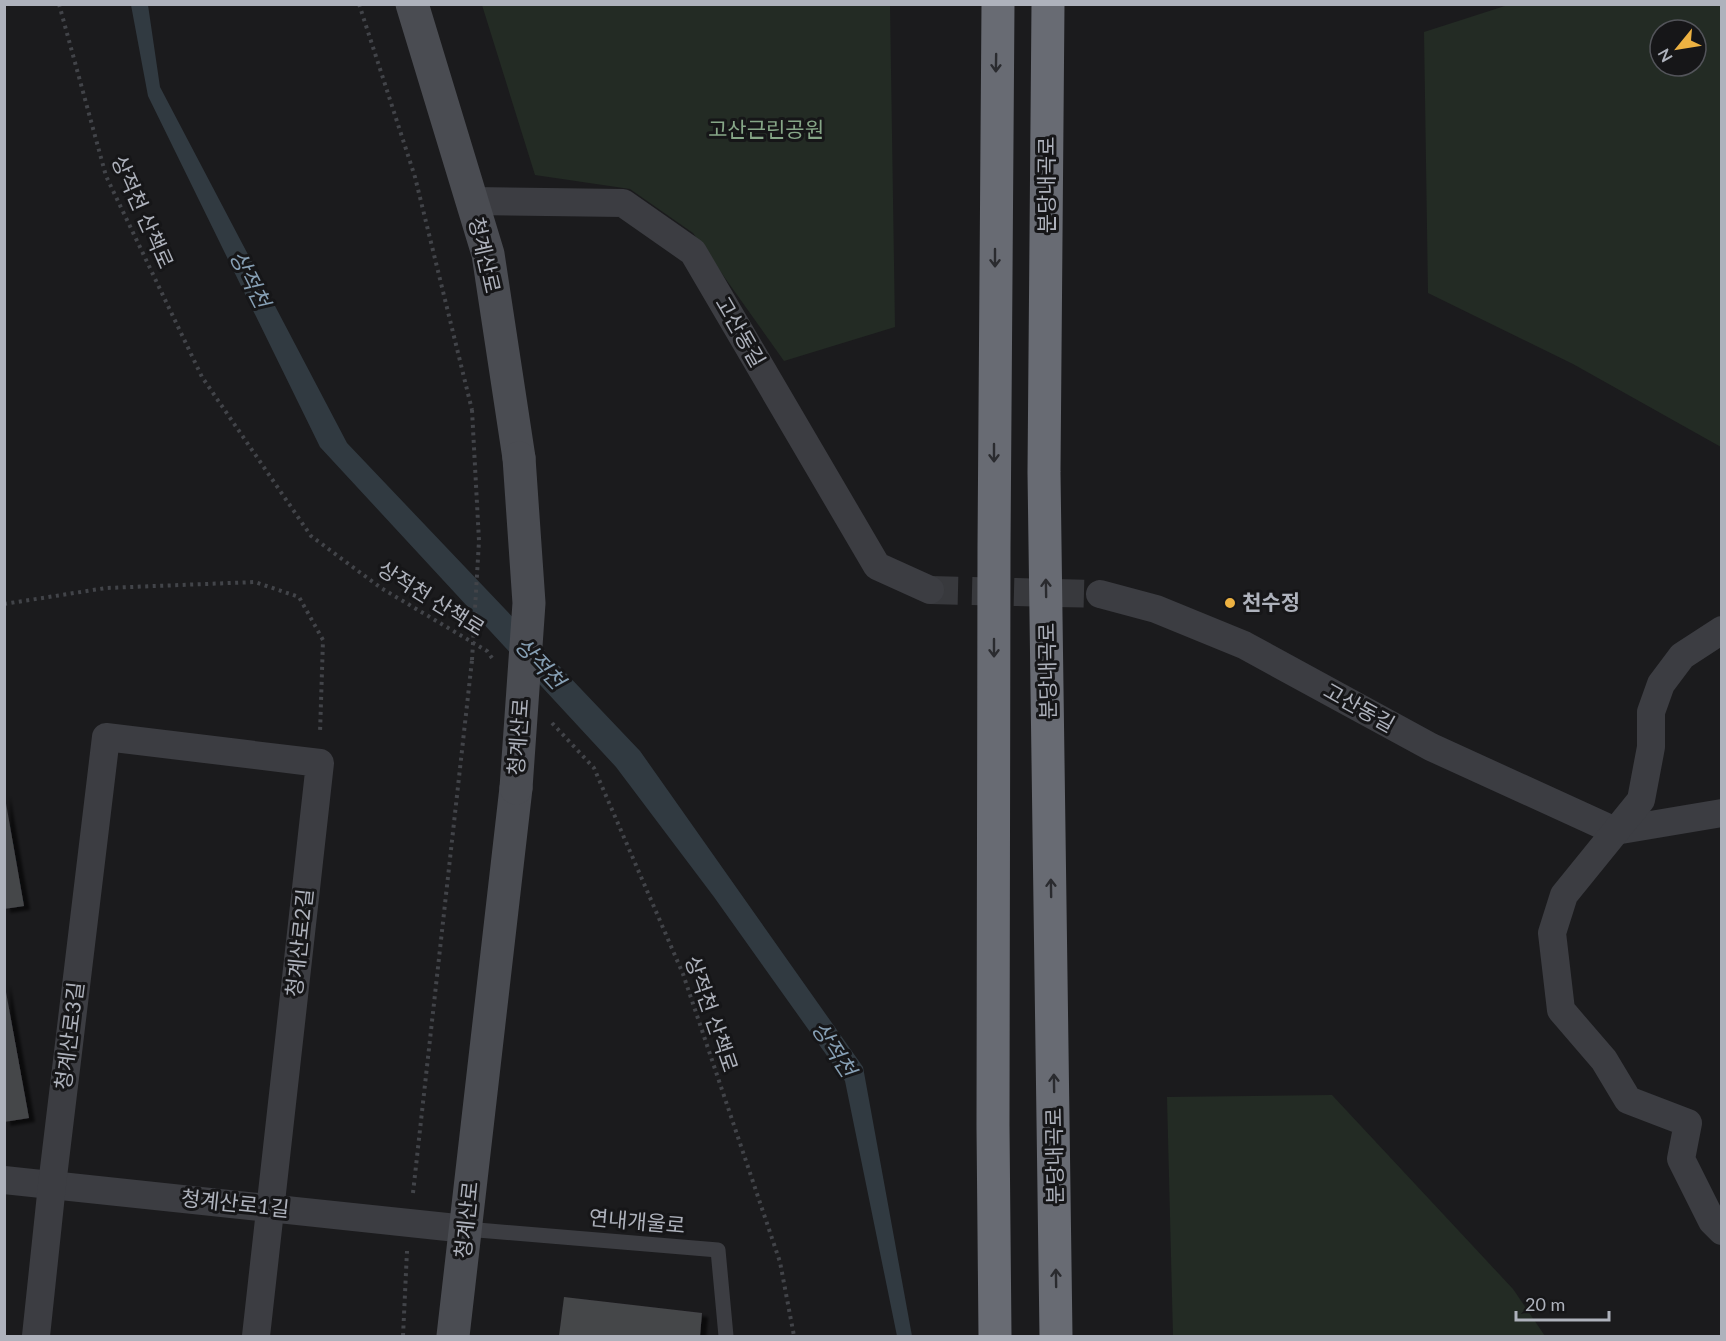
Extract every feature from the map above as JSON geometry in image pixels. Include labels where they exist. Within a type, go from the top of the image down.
[{"type":"highway","points":[[995,1336],[994,548],[998,4]]},
{"type":"highway","name":"분당내곡로","points":[[1048,4],[1044,472],[1056,1336]]},
{"type":"main road","name":"청계산로","points":[[412,4],[488,254],[519,458],[529,603],[516,788],[453,1336]]},
{"type":"street","name":"고산동길","points":[[472,201],[623,203],[693,252],[877,566],[930,590]]},
{"type":"street","name":"고산동길","points":[[1100,594],[1156,609],[1244,645],[1431,747],[1615,831]]},
{"type":"street","points":[[1722,630],[1682,656],[1661,684],[1651,712],[1651,747],[1641,800],[1564,895],[1552,933],[1561,1010],[1604,1060],[1628,1100],[1688,1123],[1681,1159],[1712,1221],[1722,1231]]},
{"type":"street","name":"청계산로3길","points":[[36,1336],[106,736],[320,763]]},
{"type":"street","name":"청계산로2길","points":[[256,1336],[320,763]]},
{"type":"street","points":[[1615,831],[1722,813]]},
{"type":"street","name":"청계산로1길","points":[[4,1180],[466,1229]]},
{"type":"lane","name":"연내개울로","points":[[466,1229],[718,1250],[726,1336]]},
{"type":"path","name":"상적천 산책로","points":[[59,4],[106,176],[202,377],[311,536],[381,588],[487,651],[494,660]]},
{"type":"path","points":[[359,4],[415,177],[472,410],[479,541],[472,660],[409,1223],[403,1336]]},
{"type":"path","points":[[4,604],[106,588],[255,582],[299,597],[323,640],[320,763]]},
{"type":"path","name":"상적천 산책로","points":[[548,718],[594,768],[683,974],[780,1262],[794,1336]]},
{"type":"green space","points":[[1511,4],[1721,5],[1721,447],[1573,364],[1428,293],[1424,32]]},
{"type":"green space","name":"고산근린공원","points":[[482,5],[890,5],[895,327],[784,361],[693,233],[630,189],[535,175]]},
{"type":"green space","points":[[1332,1095],[1513,1289],[1545,1336],[1173,1336],[1167,1097]]},
{"type":"water","name":"상적천","points":[[131,5],[148,5],[160,87],[347,443],[640,751],[863,1067],[912,1336],[897,1336],[845,1081],[714,897],[616,767],[320,447],[148,96]]},
{"type":"building","points":[[4,792],[24,906],[4,909]]},
{"type":"building","points":[[4,981],[29,1118],[4,1122]]},
{"type":"building","points":[[564,1297],[702,1313],[700,1336],[559,1336]]},
{"type":"tunnel","points":[[930,590],[1100,594]]},
{"type":"place","name":"천수정","points":[[1230,603]]}]
